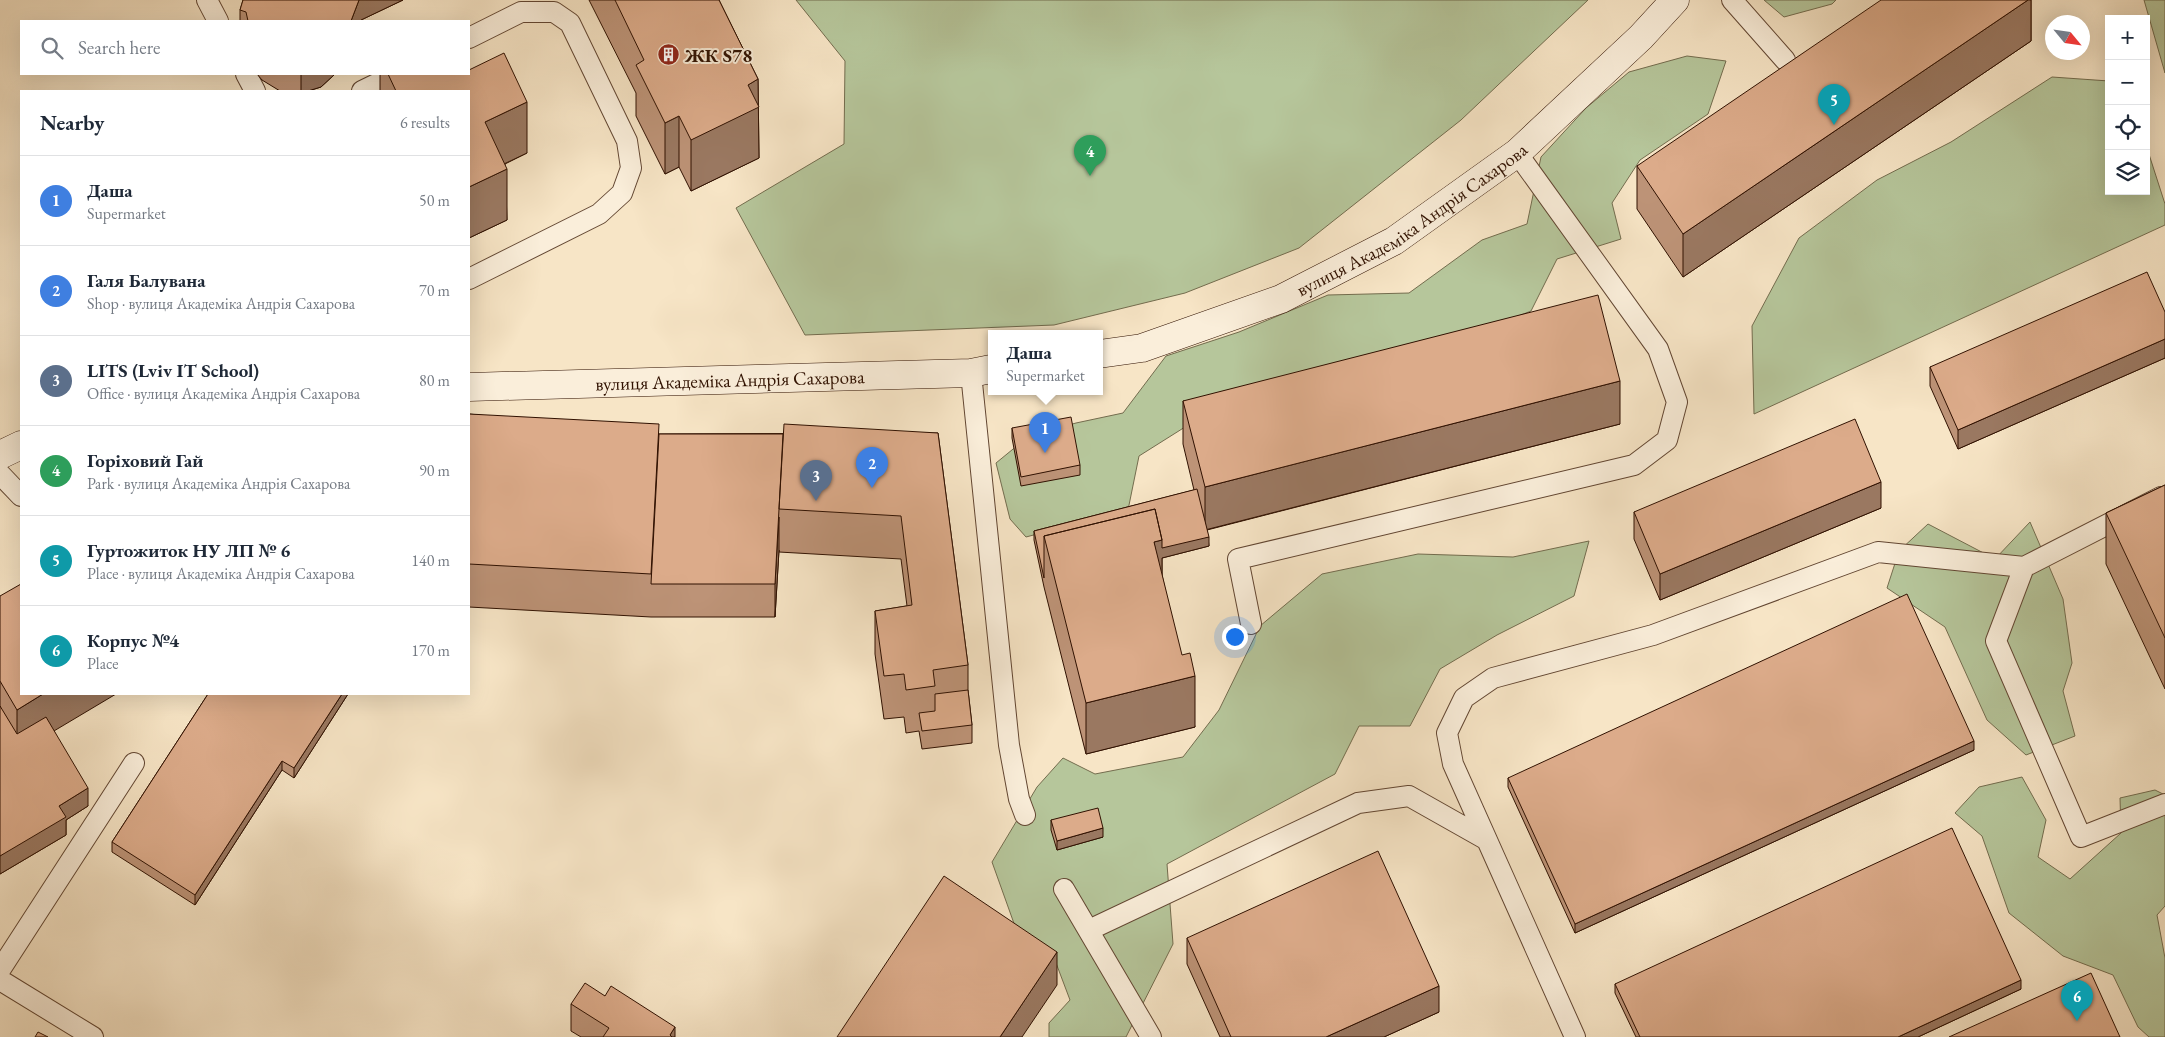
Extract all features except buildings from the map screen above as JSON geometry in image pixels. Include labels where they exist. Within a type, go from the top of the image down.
[{"type":"street","name":"вулиця Академіка Андрія Сахарова","points":[[1103,353],[1142,348],[1281,299],[1394,241],[1517,152],[1641,37],[1675,0]]},
{"type":"street","name":"вулиця Академіка Андрія Сахарова","points":[[470,387],[981,371]]},
{"type":"street","points":[[0,455],[20,445]]},
{"type":"lane","points":[[207,0],[217,20]]},
{"type":"lane","points":[[1732,0],[1785,60]]},
{"type":"lane","points":[[470,38],[521,12],[554,12],[570,23],[627,141],[631,168],[622,193],[599,214],[470,278]]},
{"type":"lane","points":[[247,75],[254,90]]},
{"type":"lane","points":[[364,90],[395,75]]},
{"type":"lane","points":[[1251,624],[1238,559],[1634,465],[1667,440],[1677,402],[1658,349],[1517,152]]},
{"type":"lane","points":[[981,371],[1009,745],[1019,799],[1024,815]]},
{"type":"lane","points":[[0,474],[20,495]]},
{"type":"lane","points":[[1575,1037],[1453,764],[1447,733],[1464,698],[1493,678],[1653,635],[1878,552],[2024,567],[2161,497],[2165,498]]},
{"type":"lane","points":[[2024,567],[1996,642],[2081,837],[2165,804]]},
{"type":"lane","points":[[0,970],[134,763]]},
{"type":"lane","points":[[1089,930],[1358,803],[1409,796],[1487,840]]},
{"type":"lane","points":[[1064,889],[1151,1037]]},
{"type":"lane","points":[[0,980],[93,1037]]},
{"type":"green space","points":[[796,0],[1588,0],[1461,120],[1299,248],[1185,293],[1054,325],[805,335],[736,208],[844,144],[845,61]]},
{"type":"green space","points":[[1764,0],[1836,0],[1832,4],[1784,17]]},
{"type":"green space","points":[[2144,0],[2165,0],[2165,73],[2150,15],[2148,15]]},
{"type":"green space","points":[[1687,56],[1726,61],[1708,114],[1640,160],[1612,203],[1621,239],[1557,259],[1531,311],[1471,335],[1220,405],[1139,456],[1128,510],[1026,537],[1010,519],[996,463],[1029,436],[1123,413],[1166,356],[1239,332],[1328,295],[1409,293],[1482,240],[1527,224],[1541,157],[1586,108],[1629,72]]},
{"type":"green space","points":[[2052,77],[2105,81],[2105,195],[2150,195],[2150,157],[2165,204],[2165,225],[1754,414],[1752,326],[1799,238],[1877,180],[1951,142]]},
{"type":"green space","points":[[2030,522],[2063,599],[2072,663],[2063,691],[2075,736],[2026,755],[1987,720],[1945,627],[1887,588],[1899,551],[1928,524],[1995,559]]},
{"type":"green space","points":[[1589,541],[1574,596],[1497,635],[1440,669],[1410,726],[1359,726],[1335,774],[1167,864],[1173,944],[1126,1037],[1049,1037],[1049,1023],[1070,1000],[1053,955],[1016,929],[992,862],[1037,787],[1063,758],[1095,774],[1183,757],[1219,710],[1260,626],[1322,574],[1418,554],[1513,557]]},
{"type":"green space","points":[[2022,777],[2046,820],[2038,857],[2070,879],[2121,833],[2120,798],[2155,790],[2165,795],[2165,906],[2157,915],[2165,958],[2165,1037],[2149,1037],[2138,1027],[2113,975],[2063,956],[2009,913],[1982,836],[1955,813],[1979,787]]},
{"type":"place","name":"ЖК S78","points":[[669,55]]},
{"type":"place","name":"Гуртожиток НУ ЛП № 6","points":[[1834,125]]},
{"type":"place","name":"Горіховий Гай","points":[[1090,176]]},
{"type":"place","name":"Даша","points":[[1045,453]]},
{"type":"place","name":"Галя Балувана","points":[[872,488]]},
{"type":"place","name":"LITS (Lviv IT School)","points":[[816,501]]},
{"type":"place","name":"Корпус №4","points":[[2077,1021]]}]
